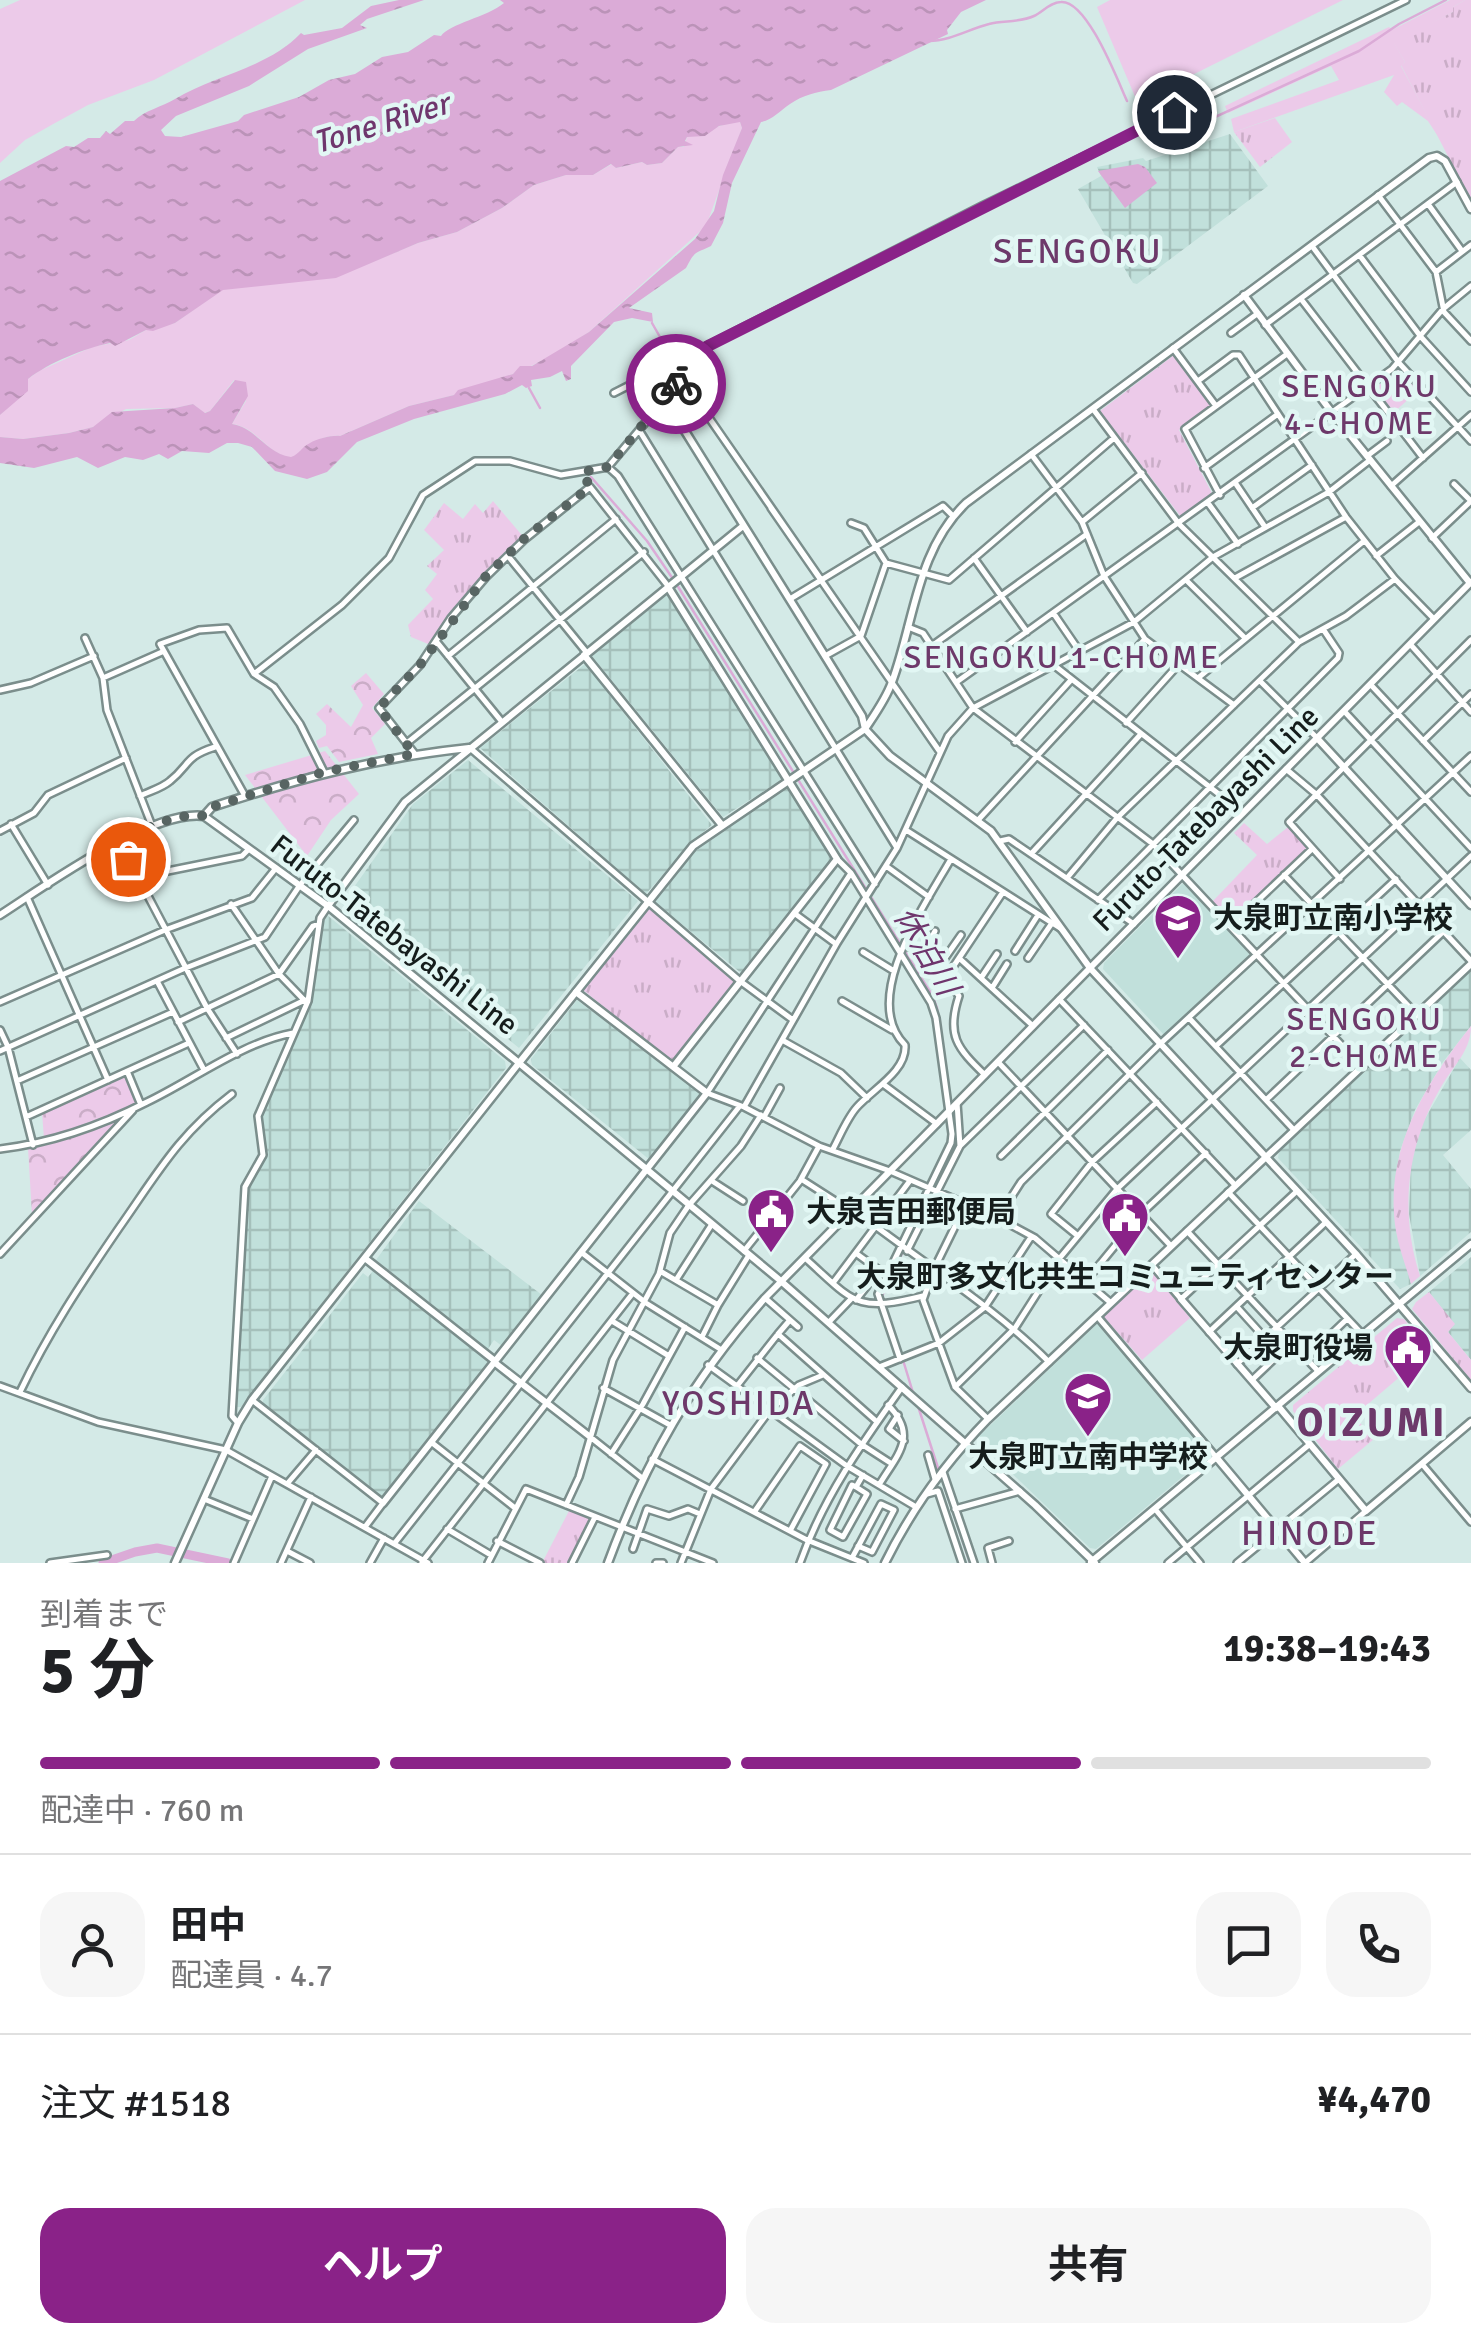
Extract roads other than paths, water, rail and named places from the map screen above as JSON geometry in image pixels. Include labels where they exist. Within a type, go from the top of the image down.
[{"type":"street","points":[[614,393],[998,198],[1406,0]]},
{"type":"street","points":[[803,771],[865,729],[892,682],[933,545],[953,516],[1030,454],[1434,156],[1445,161],[1471,209]]},
{"type":"street","points":[[1266,325],[1457,182]]},
{"type":"street","points":[[1378,195],[1436,272],[1443,309],[1471,341]]},
{"type":"street","points":[[1428,204],[1462,251]]},
{"type":"street","points":[[1311,245],[1400,363],[1471,441]]},
{"type":"street","points":[[1436,272],[1471,245]]},
{"type":"street","points":[[1360,256],[1421,337],[1471,392]]},
{"type":"street","points":[[958,682],[1368,388],[1400,363],[1443,309],[1471,286]]},
{"type":"street","points":[[1244,295],[1333,414],[1471,583]]},
{"type":"street","points":[[1300,298],[1423,458]]},
{"type":"street","points":[[1231,333],[1257,314]]},
{"type":"street","points":[[1173,348],[1216,406]]},
{"type":"street","points":[[1198,381],[1236,354],[1346,517],[1395,580],[1434,619]]},
{"type":"street","points":[[1220,495],[1185,431],[1287,354]]},
{"type":"street","points":[[254,674],[342,606],[389,558],[423,495],[475,461],[510,461],[561,474],[608,467],[665,399],[692,355]]},
{"type":"street","points":[[654,374],[680,378],[940,752]]},
{"type":"street","name":"Furuto-Tatebayashi Line","points":[[665,399],[862,716],[865,729],[890,756],[979,820],[1000,841],[1090,968],[1471,583]]},
{"type":"street","points":[[1093,408],[1180,524],[1299,642]]},
{"type":"street","points":[[1204,468],[1278,414]]},
{"type":"street","points":[[1391,486],[1471,415]]},
{"type":"street","points":[[639,430],[897,848]]},
{"type":"street","points":[[850,523],[864,528],[886,564],[949,580],[1114,438]]},
{"type":"street","points":[[394,1544],[742,1107],[836,944],[897,848],[958,721],[973,708],[1134,622],[1213,558],[1330,492],[1387,441]]},
{"type":"street","points":[[1030,454],[1082,522],[1104,576],[1145,639],[1234,706]]},
{"type":"street","points":[[1252,508],[1312,465]]},
{"type":"street","points":[[608,467],[618,476],[875,884]]},
{"type":"street","points":[[582,472],[669,586],[837,859],[868,896],[901,952],[936,1018],[960,1146]]},
{"type":"street","points":[[1082,522],[1142,474]]},
{"type":"street","points":[[1236,484],[1266,528]]},
{"type":"street","points":[[1432,538],[1471,501],[1454,484]]},
{"type":"street","points":[[414,754],[379,708],[420,665],[468,598],[508,556],[590,487]]},
{"type":"street","points":[[1208,503],[1238,544]]},
{"type":"street","points":[[790,599],[943,506],[953,516]]},
{"type":"street","points":[[1236,578],[1346,517]]},
{"type":"street","points":[[448,656],[616,519]]},
{"type":"street","points":[[1376,556],[1419,522]]},
{"type":"street","points":[[238,1424],[232,1416],[245,1187],[264,1153],[258,1114],[306,1001],[319,924],[328,906],[404,802],[743,526]]},
{"type":"street","points":[[933,646],[1087,534]]},
{"type":"street","points":[[1198,678],[1364,540]]},
{"type":"street","points":[[408,743],[644,552]]},
{"type":"street","points":[[508,556],[721,824]]},
{"type":"street","points":[[974,558],[1027,632]]},
{"type":"street","points":[[825,656],[861,636],[886,564]]},
{"type":"street","points":[[1186,580],[1244,637]]},
{"type":"street","points":[[1067,878],[1118,818],[1299,642],[1395,580]]},
{"type":"street","points":[[1054,613],[1080,652]]},
{"type":"street","points":[[908,627],[922,631],[973,708],[1153,844],[1362,1067]]},
{"type":"street","points":[[245,796],[160,644],[200,630],[227,628],[254,674],[274,687],[300,724],[324,772]]},
{"type":"street","points":[[1098,900],[1339,656],[1323,629]]},
{"type":"street","points":[[86,638],[104,678],[107,710],[152,826]]},
{"type":"street","points":[[979,820],[1145,639]]},
{"type":"street","points":[[1340,879],[1289,822],[1471,640]]},
{"type":"street","points":[[436,641],[502,722]]},
{"type":"street","points":[[1410,644],[1471,712]]},
{"type":"street","points":[[104,678],[162,652]]},
{"type":"street","points":[[0,690],[32,683],[94,656]]},
{"type":"street","points":[[1126,723],[1179,664]]},
{"type":"street","points":[[1054,666],[1243,813]]},
{"type":"street","points":[[1014,742],[1071,680]]},
{"type":"street","points":[[1260,681],[1471,906]]},
{"type":"street","points":[[1370,684],[1471,792]]},
{"type":"street","points":[[1423,741],[1471,694]]},
{"type":"street","points":[[1344,711],[1471,848]]},
{"type":"street","points":[[1031,854],[1141,734]]},
{"type":"street","points":[[140,796],[168,783],[184,762],[216,747]]},
{"type":"street","points":[[0,915],[119,841],[152,826],[188,816],[204,816],[212,807],[324,772],[414,754],[470,748],[646,902],[793,1020]]},
{"type":"street","points":[[998,1218],[1021,1182],[1130,1073],[1471,756]]},
{"type":"street","points":[[0,831],[34,813],[48,795],[126,758]]},
{"type":"street","points":[[886,1563],[924,1494],[988,1418],[1471,962],[1317,794],[1286,769]]},
{"type":"street","name":"Furuto-Tatebayashi Line","points":[[204,816],[328,906],[519,1064],[693,846],[803,771]]},
{"type":"street","points":[[0,1051],[265,937],[300,885],[354,820]]},
{"type":"street","points":[[11,824],[48,885]]},
{"type":"street","points":[[906,830],[1064,930]]},
{"type":"street","points":[[1000,841],[1008,839],[1134,924]]},
{"type":"street","points":[[119,841],[207,1008],[237,1054]]},
{"type":"street","points":[[1230,926],[1312,848]]},
{"type":"street","points":[[138,877],[242,856],[250,849]]},
{"type":"street","points":[[955,1387],[1015,1328],[1059,1259],[1117,1189],[1471,856]]},
{"type":"street","points":[[673,1067],[837,859]]},
{"type":"street","points":[[892,1030],[890,997],[894,970],[951,859]]},
{"type":"street","points":[[886,866],[930,897]]},
{"type":"street","points":[[0,1002],[165,930],[252,898],[276,868]]},
{"type":"street","points":[[364,1528],[707,1093],[850,872]]},
{"type":"street","points":[[1284,875],[1417,1015]]},
{"type":"street","points":[[1216,1046],[1396,879]]},
{"type":"street","points":[[945,979],[1003,892]]},
{"type":"street","points":[[27,898],[108,1080]]},
{"type":"street","points":[[231,904],[279,974],[306,1001]]},
{"type":"street","points":[[794,914],[836,944]]},
{"type":"street","points":[[1015,951],[1038,915]]},
{"type":"street","points":[[1028,958],[1052,923]]},
{"type":"street","points":[[178,1022],[279,974],[313,926],[319,924]]},
{"type":"street","points":[[920,959],[936,931]]},
{"type":"street","points":[[1266,1100],[1444,931]]},
{"type":"street","points":[[936,972],[960,935]]},
{"type":"street","points":[[906,944],[959,996],[952,1018],[958,1049],[984,1075]]},
{"type":"street","points":[[863,952],[894,970]]},
{"type":"street","points":[[981,978],[997,954]]},
{"type":"street","points":[[959,958],[1034,1026]]},
{"type":"street","points":[[992,988],[1007,964]]},
{"type":"street","points":[[608,1563],[652,1458],[720,1349],[765,1298],[1090,968],[1356,1254],[1471,1388]]},
{"type":"street","points":[[157,981],[204,1070]]},
{"type":"street","points":[[576,992],[707,1093],[819,1146],[998,1218],[1032,1236],[1111,1303]]},
{"type":"street","points":[[1059,999],[1236,1185]]},
{"type":"street","points":[[226,1038],[306,1001]]},
{"type":"street","points":[[833,1149],[855,1108],[883,1084],[906,1052],[905,1044],[892,1030],[842,1001]]},
{"type":"street","points":[[17,1081],[173,1012]]},
{"type":"street","points":[[1189,1018],[1294,1130]]},
{"type":"street","points":[[932,1190],[960,1146],[1084,1025]]},
{"type":"street","points":[[0,1030],[8,1047],[33,1145]]},
{"type":"street","points":[[0,1148],[33,1145],[134,1109],[237,1054],[293,1033]]},
{"type":"street","points":[[782,1040],[842,1073],[867,1098]]},
{"type":"street","points":[[26,1117],[189,1043]]},
{"type":"street","points":[[1001,1156],[1108,1050]]},
{"type":"street","points":[[998,1062],[1172,1246]]},
{"type":"street","points":[[177,1560],[252,1400],[519,1064],[782,1282],[1020,1491],[1092,1562],[1471,1244]]},
{"type":"street","points":[[127,1071],[141,1105]]},
{"type":"street","points":[[883,1084],[937,1124]]},
{"type":"street","points":[[566,1504],[579,1477],[603,1388],[646,1303],[670,1233],[741,1146],[780,1088]]},
{"type":"street","points":[[20,1392],[56,1321],[166,1156],[212,1107],[232,1094]]},
{"type":"street","points":[[1078,1236],[1051,1214],[1092,1162],[1156,1102]]},
{"type":"street","points":[[902,1358],[878,1294],[904,1249],[951,1144],[952,1108]]},
{"type":"street","points":[[0,1254],[134,1109]]},
{"type":"street","points":[[702,1338],[746,1253],[801,1179],[819,1146]]},
{"type":"street","points":[[1086,1281],[1141,1214],[1206,1153]]},
{"type":"street","points":[[801,1179],[852,1210],[1015,1328],[1049,1362]]},
{"type":"street","points":[[712,1180],[743,1202]]},
{"type":"street","points":[[833,1283],[910,1181]]},
{"type":"street","points":[[1182,1299],[1297,1191]]},
{"type":"street","points":[[1228,1192],[1363,1335]]},
{"type":"street","points":[[966,1204],[923,1296],[955,1387],[988,1418]]},
{"type":"street","points":[[1210,1332],[1326,1222]]},
{"type":"street","points":[[676,1280],[712,1224]]},
{"type":"street","points":[[1187,1231],[1319,1372]]},
{"type":"street","points":[[879,1367],[938,1343],[985,1307],[1032,1236]]},
{"type":"street","points":[[581,1252],[646,1303],[720,1349]]},
{"type":"street","points":[[856,1254],[886,1275]]},
{"type":"street","points":[[1237,1364],[1356,1254]]},
{"type":"street","points":[[805,1258],[854,1300],[883,1305],[923,1296]]},
{"type":"street","points":[[366,1259],[642,1478]]},
{"type":"street","points":[[1152,1265],[1366,1511]]},
{"type":"street","points":[[660,1270],[718,1305]]},
{"type":"street","points":[[828,1322],[867,1286]]},
{"type":"street","points":[[0,1386],[98,1422],[226,1450],[424,1562],[634,1294]]},
{"type":"street","points":[[765,1298],[798,1326]]},
{"type":"street","points":[[1236,1306],[1265,1338]]},
{"type":"street","points":[[1097,1316],[1305,1563],[1471,1422]]},
{"type":"street","points":[[1306,1358],[1348,1319]]},
{"type":"street","points":[[736,1386],[790,1320]]},
{"type":"street","points":[[612,1321],[669,1356]]},
{"type":"street","points":[[611,1454],[685,1326]]},
{"type":"street","points":[[778,1334],[876,1422]]},
{"type":"street","points":[[1252,1380],[1292,1342]]},
{"type":"street","points":[[757,1358],[892,1464]]},
{"type":"street","points":[[708,1365],[847,1466],[916,1507]]},
{"type":"street","points":[[681,1563],[710,1489],[770,1410],[795,1388],[824,1375]]},
{"type":"street","points":[[800,1563],[807,1540],[847,1466],[902,1387]]},
{"type":"street","points":[[603,1388],[670,1424]]},
{"type":"street","points":[[252,1400],[383,1503]]},
{"type":"street","points":[[879,1485],[904,1441],[903,1424],[888,1406]]},
{"type":"street","points":[[898,1416],[889,1429],[904,1441]]},
{"type":"street","points":[[431,1442],[515,1508]]},
{"type":"street","points":[[1168,1563],[1310,1444]]},
{"type":"street","points":[[754,1512],[800,1446],[826,1464],[790,1530]]},
{"type":"street","points":[[288,1484],[316,1450]]},
{"type":"street","points":[[928,1454],[974,1563]]},
{"type":"street","points":[[652,1458],[807,1540],[864,1563]]},
{"type":"street","points":[[1422,1464],[1471,1522]]},
{"type":"street","points":[[856,1487],[863,1475]]},
{"type":"street","points":[[236,1562],[272,1476]]},
{"type":"street","points":[[1238,1563],[1339,1478]]},
{"type":"street","points":[[852,1485],[856,1487],[867,1494],[842,1538],[830,1530],[852,1485]]},
{"type":"street","points":[[488,1563],[526,1488],[713,1563]]},
{"type":"street","points":[[924,1494],[938,1491],[962,1563]]},
{"type":"street","points":[[954,1509],[1020,1491]]},
{"type":"street","points":[[282,1563],[310,1497]]},
{"type":"street","points":[[204,1499],[253,1520]]},
{"type":"street","points":[[852,1558],[858,1546],[881,1504],[894,1510],[872,1552],[858,1546]]},
{"type":"street","points":[[632,1549],[647,1509],[669,1516],[688,1509],[700,1514]]},
{"type":"street","points":[[1155,1509],[1200,1563]]},
{"type":"street","points":[[857,1512],[872,1520]]},
{"type":"street","points":[[572,1563],[595,1517]]},
{"type":"street","points":[[447,1530],[491,1555]]},
{"type":"street","points":[[370,1563],[384,1538]]},
{"type":"street","points":[[992,1563],[988,1548],[1009,1540]]},
{"type":"street","points":[[497,1541],[540,1563]]},
{"type":"street","points":[[287,1551],[310,1563]]},
{"type":"street","points":[[50,1563],[108,1554]]},
{"type":"water","name":"Tone River","points":[[424,0],[367,19],[360,25],[367,28],[308,49],[249,86],[176,116],[161,130],[165,136],[181,137],[238,121],[244,115],[299,97],[329,80],[355,74],[382,57],[408,52],[434,35],[441,36],[497,8],[504,3],[500,0],[986,0],[961,12],[948,34],[831,90],[800,98],[761,122],[732,183],[723,223],[711,246],[629,308],[652,313],[653,322],[632,318],[614,322],[571,366],[571,379],[566,381],[562,371],[531,380],[532,386],[526,388],[522,385],[505,394],[414,419],[357,442],[327,472],[307,479],[275,471],[252,447],[238,443],[227,443],[209,453],[182,451],[168,459],[159,454],[143,460],[125,457],[98,468],[77,457],[34,468],[0,463],[0,437],[23,439],[69,433],[93,427],[112,412],[193,404],[205,413],[235,380],[246,382],[248,396],[232,424],[248,430],[274,451],[291,457],[317,440],[340,436],[409,406],[513,374],[520,366],[532,366],[589,332],[695,239],[714,211],[742,128],[740,122],[719,126],[705,136],[687,137],[685,141],[693,145],[678,147],[662,163],[642,162],[616,168],[611,164],[593,175],[566,175],[534,185],[457,232],[418,243],[336,278],[223,290],[175,323],[146,330],[115,346],[110,343],[89,349],[46,367],[28,379],[28,391],[0,415],[0,181],[66,146],[100,138],[106,131],[110,134],[125,121],[134,121],[257,63],[301,33],[342,28],[371,6]]},
{"type":"water","points":[[1138,164],[1157,183],[1125,208],[1098,171]]},
{"type":"waterway","points":[[1146,140],[1152,146],[1359,51],[1399,24],[1446,0]]},
{"type":"waterway","points":[[929,41],[1028,18],[1057,2],[1071,5],[1100,42],[1127,101]]},
{"type":"waterway","points":[[652,323],[664,344]]},
{"type":"waterway","name":"休泊川","points":[[529,388],[540,408]]},
{"type":"waterway","name":"休泊川","points":[[591,477],[647,541],[673,579]]},
{"type":"waterway","name":"休泊川","points":[[677,585],[937,1008],[955,1140],[882,1296]]},
{"type":"waterway","name":"休泊川","points":[[903,1360],[914,1396]]},
{"type":"waterway","name":"休泊川","points":[[917,1403],[939,1471]]},
{"type":"waterway","name":"休泊川","points":[[942,1479],[970,1563]]},
{"type":"waterway","points":[[103,1563],[157,1548],[228,1563]]},
{"type":"place","name":"大泉町立南小学校","points":[[1178,960]]},
{"type":"place","name":"大泉吉田郵便局","points":[[771,1254]]},
{"type":"place","name":"大泉町多文化共生コミュニティセンター","points":[[1125,1258]]},
{"type":"place","name":"大泉町役場","points":[[1408,1390]]},
{"type":"place","name":"大泉町立南中学校","points":[[1088,1438]]},
{"type":"district","name":"SENGOKU","points":[[1078,251]]},
{"type":"district","name":"SENGOKU 4-CHOME","points":[[1360,404]]},
{"type":"district","name":"SENGOKU 1-CHOME","points":[[1062,657]]},
{"type":"district","name":"SENGOKU 2-CHOME","points":[[1365,1038]]},
{"type":"district","name":"YOSHIDA","points":[[739,1403]]},
{"type":"district","name":"OIZUMI","points":[[1372,1423]]},
{"type":"district","name":"HINODE","points":[[1310,1533]]}]
